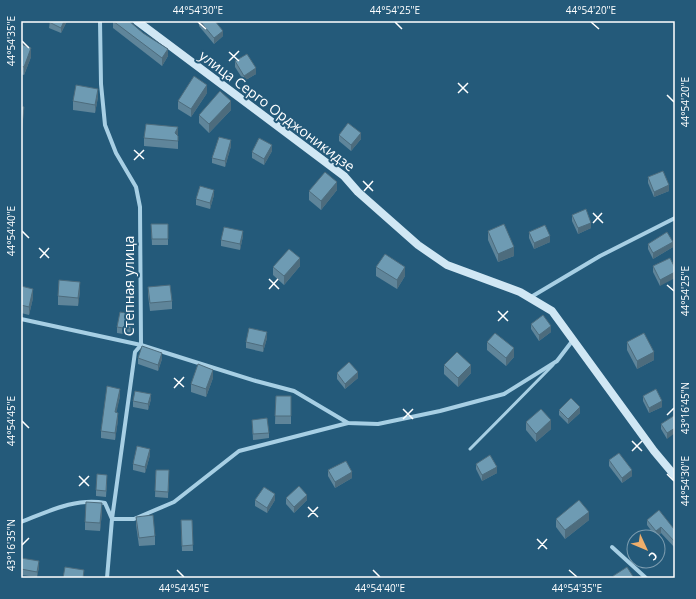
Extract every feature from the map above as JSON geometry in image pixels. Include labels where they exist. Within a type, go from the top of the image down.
[{"type":"street","name":"Степная улица","points":[[100,21],[101,84],[105,125],[116,153],[136,187],[140,207],[141,345],[135,352],[112,519],[107,578]]},
{"type":"street","name":"улица Серго Орджоникидзе","points":[[137,21],[344,176],[358,192],[418,245],[447,265],[520,292],[531,297],[552,311],[574,339],[654,451],[675,476]]},
{"type":"street","points":[[531,297],[600,256],[675,218]]},
{"type":"street","points":[[21,319],[141,345],[256,381],[294,391],[348,423]]},
{"type":"street","points":[[21,522],[57,508],[94,501],[105,503],[112,519],[134,519],[174,502],[239,451],[348,423],[378,424],[440,411],[504,394],[557,361],[574,339]]},
{"type":"street","points":[[612,547],[646,578]]},
{"type":"lane","points":[[470,449],[557,361]]},
{"type":"building","points":[[64,21],[61,28],[49,22]]},
{"type":"building","points":[[113,21],[129,21],[143,33],[168,49],[162,58]]},
{"type":"building","points":[[200,21],[215,21],[223,31],[214,38]]},
{"type":"building","points":[[21,44],[31,48],[24,67],[21,66]]},
{"type":"building","points":[[247,54],[256,68],[244,76],[235,61]]},
{"type":"building","points":[[194,76],[207,85],[191,109],[178,101]]},
{"type":"building","points":[[76,85],[98,89],[95,105],[73,101]]},
{"type":"building","points":[[220,91],[231,101],[209,124],[199,115]]},
{"type":"building","points":[[21,106],[24,107],[22,123],[21,123]]},
{"type":"building","points":[[348,123],[361,133],[351,145],[339,135]]},
{"type":"building","points":[[146,124],[178,127],[175,133],[178,136],[178,141],[144,138]]},
{"type":"building","points":[[219,137],[231,140],[225,161],[212,158]]},
{"type":"building","points":[[259,138],[272,145],[264,159],[252,152]]},
{"type":"building","points":[[663,171],[669,185],[654,192],[648,177]]},
{"type":"building","points":[[325,172],[337,182],[321,201],[309,191]]},
{"type":"building","points":[[200,186],[214,190],[210,203],[196,199]]},
{"type":"building","points":[[586,209],[591,223],[578,228],[572,215]]},
{"type":"building","points":[[151,224],[168,224],[168,239],[152,239]]},
{"type":"building","points":[[504,224],[514,247],[498,254],[488,231]]},
{"type":"building","points":[[545,225],[550,236],[534,243],[529,232]]},
{"type":"building","points":[[224,227],[243,231],[240,244],[221,240]]},
{"type":"building","points":[[667,232],[673,242],[653,253],[648,244]]},
{"type":"building","points":[[289,249],[300,258],[284,276],[273,267]]},
{"type":"building","points":[[385,254],[405,267],[397,280],[376,267]]},
{"type":"building","points":[[670,258],[675,268],[675,272],[660,280],[653,266]]},
{"type":"building","points":[[59,280],[80,282],[78,298],[58,296]]},
{"type":"building","points":[[170,285],[172,301],[150,303],[148,287]]},
{"type":"building","points":[[21,286],[33,289],[29,307],[21,305]]},
{"type":"building","points":[[120,312],[132,314],[130,329],[117,327]]},
{"type":"building","points":[[543,315],[551,326],[539,335],[531,324]]},
{"type":"building","points":[[249,328],[267,332],[263,346],[246,342]]},
{"type":"building","points":[[495,333],[514,348],[506,358],[487,342]]},
{"type":"building","points":[[644,333],[654,352],[637,361],[627,342]]},
{"type":"building","points":[[142,346],[162,353],[158,365],[138,358]]},
{"type":"building","points":[[457,352],[471,365],[458,378],[444,365]]},
{"type":"building","points":[[349,362],[358,372],[345,384],[337,373]]},
{"type":"building","points":[[198,364],[213,370],[206,389],[191,384]]},
{"type":"building","points":[[107,386],[120,389],[115,412],[118,413],[115,433],[101,431]]},
{"type":"building","points":[[656,389],[662,401],[649,408],[643,396]]},
{"type":"building","points":[[135,391],[151,394],[148,404],[133,401]]},
{"type":"building","points":[[276,396],[291,396],[291,416],[275,416]]},
{"type":"building","points":[[571,398],[580,407],[568,419],[559,410]]},
{"type":"building","points":[[541,409],[551,420],[536,434],[526,422]]},
{"type":"building","points":[[675,415],[675,428],[667,433],[661,424]]},
{"type":"building","points":[[267,418],[269,433],[253,434],[252,420]]},
{"type":"building","points":[[137,446],[150,449],[145,467],[133,464]]},
{"type":"building","points":[[619,453],[632,470],[622,478],[609,460]]},
{"type":"building","points":[[490,455],[497,467],[482,475],[476,464]]},
{"type":"building","points":[[346,461],[352,472],[335,482],[328,470]]},
{"type":"building","points":[[156,470],[169,470],[168,492],[155,491]]},
{"type":"building","points":[[97,474],[107,475],[106,491],[96,490]]},
{"type":"building","points":[[299,486],[307,495],[294,507],[286,498]]},
{"type":"building","points":[[264,487],[275,494],[267,508],[255,500]]},
{"type":"building","points":[[579,500],[589,512],[565,530],[556,519]]},
{"type":"building","points":[[86,502],[102,503],[100,523],[85,522]]},
{"type":"building","points":[[659,510],[674,529],[675,528],[675,542],[666,532],[666,529],[661,527],[654,529],[647,520]]},
{"type":"building","points":[[153,515],[155,536],[139,538],[136,517]]},
{"type":"building","points":[[181,520],[192,520],[193,545],[182,546]]},
{"type":"building","points":[[21,558],[39,561],[37,572],[21,569]]},
{"type":"building","points":[[65,567],[84,570],[83,578],[63,578]]},
{"type":"building","points":[[626,568],[634,578],[615,578],[613,576]]}]
